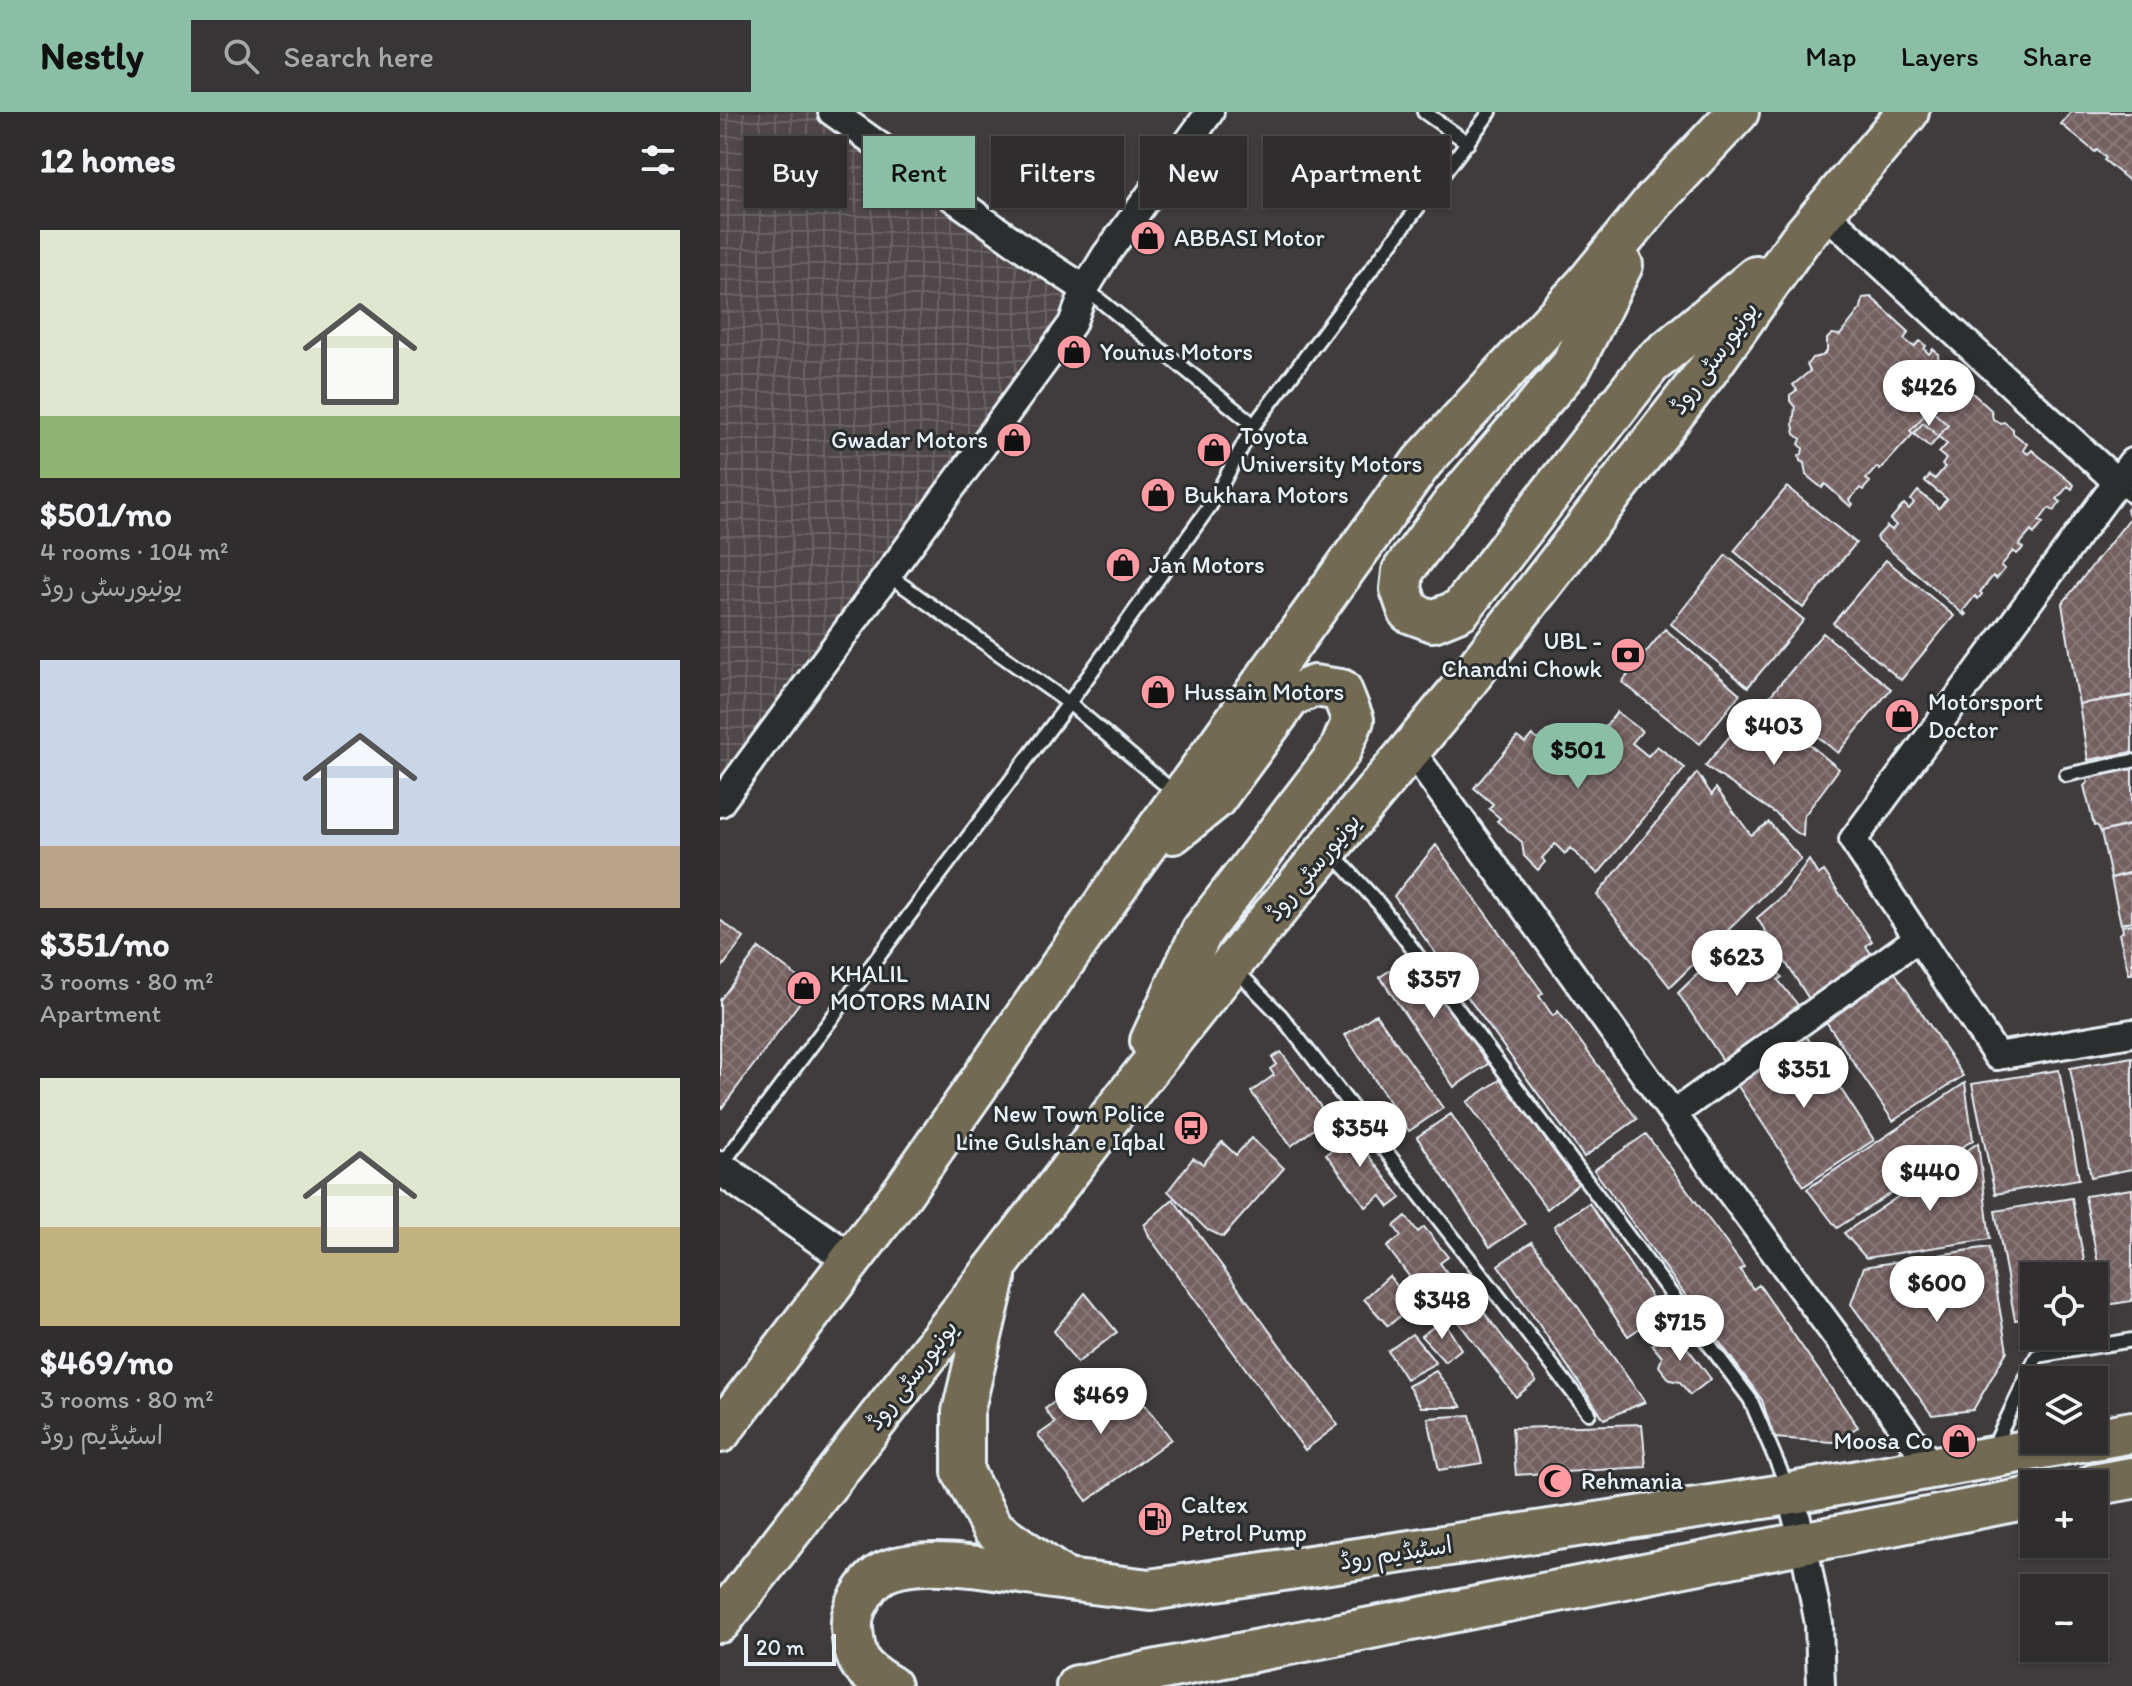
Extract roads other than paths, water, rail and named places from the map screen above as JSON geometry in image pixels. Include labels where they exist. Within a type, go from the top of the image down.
[{"type":"main road","points":[[720,1432],[903,1192],[1128,870],[1422,462],[1587,283],[1654,201],[1738,112]]},
{"type":"main road","name":"یونیورسٹی روڈ","points":[[720,1622],[1124,1099],[1455,696],[1707,371],[1799,241],[1908,112]]},
{"type":"main road","points":[[1654,201],[1572,365],[1453,504],[1403,571],[1401,589],[1409,612],[1433,621],[1460,610],[1650,365],[1799,241]]},
{"type":"main road","points":[[1124,1099],[1202,931],[1340,751],[1353,720],[1341,690],[1314,686],[1291,696],[1215,799],[1128,870]]},
{"type":"main road","name":"اسٹیڈیم روڈ","points":[[999,1263],[963,1412],[963,1472],[992,1528],[1066,1580],[1150,1590],[1790,1493],[2020,1452]]},
{"type":"main road","points":[[2108,1436],[2132,1432]]},
{"type":"main road","points":[[2108,1482],[2132,1478]]},
{"type":"main road","points":[[1077,1686],[2020,1500]]},
{"type":"main road","points":[[890,1686],[866,1673],[857,1658],[851,1622],[865,1588],[882,1573],[908,1565],[942,1563],[1066,1580]]},
{"type":"street","points":[[832,112],[1085,289]]},
{"type":"street","points":[[720,803],[1072,324],[1085,289],[1105,256],[1210,112]]},
{"type":"street","points":[[1823,211],[2127,480],[1853,840],[1997,1056],[2132,1033]]},
{"type":"street","points":[[1410,749],[1933,1468]]},
{"type":"street","points":[[1673,1114],[1918,938]]},
{"type":"street","points":[[720,1168],[851,1260]]},
{"type":"street","points":[[1790,1493],[1819,1624],[1821,1686]]},
{"type":"lane","points":[[1424,112],[1468,143]]},
{"type":"lane","points":[[720,1168],[1069,703],[1210,506],[1254,425],[1490,112]]},
{"type":"lane","points":[[1085,289],[1254,425]]},
{"type":"lane","points":[[888,575],[1069,703],[1180,798]]},
{"type":"lane","points":[[2066,775],[2132,761]]},
{"type":"lane","points":[[1329,849],[1379,904],[1750,1399],[1790,1493]]},
{"type":"lane","points":[[1231,965],[1281,1016],[1589,1413]]},
{"type":"lane","points":[[1988,1458],[2037,1356],[2132,1340]]},
{"type":"place","name":"ABBASI Motor","points":[[1148,238]]},
{"type":"place","name":"Younus Motors","points":[[1074,352]]},
{"type":"place","name":"Gwadar Motors","points":[[1014,440]]},
{"type":"place","name":"Toyota University Motors","points":[[1214,450]]},
{"type":"place","name":"Bukhara Motors","points":[[1158,495]]},
{"type":"place","name":"Jan Motors","points":[[1123,565]]},
{"type":"place","name":"UBL - Chandni Chowk","points":[[1628,655]]},
{"type":"place","name":"Hussain Motors","points":[[1158,692]]},
{"type":"place","name":"Motorsport Doctor","points":[[1902,716]]},
{"type":"place","name":"KHALIL MOTORS MAIN","points":[[804,988]]},
{"type":"place","name":"New Town Police Line Gulshan e Iqbal","points":[[1191,1128]]},
{"type":"place","name":"Moosa Co","points":[[1959,1441]]},
{"type":"place","name":"Rehmania","points":[[1555,1481]]},
{"type":"place","name":"Caltex Petrol Pump","points":[[1155,1519]]}]
